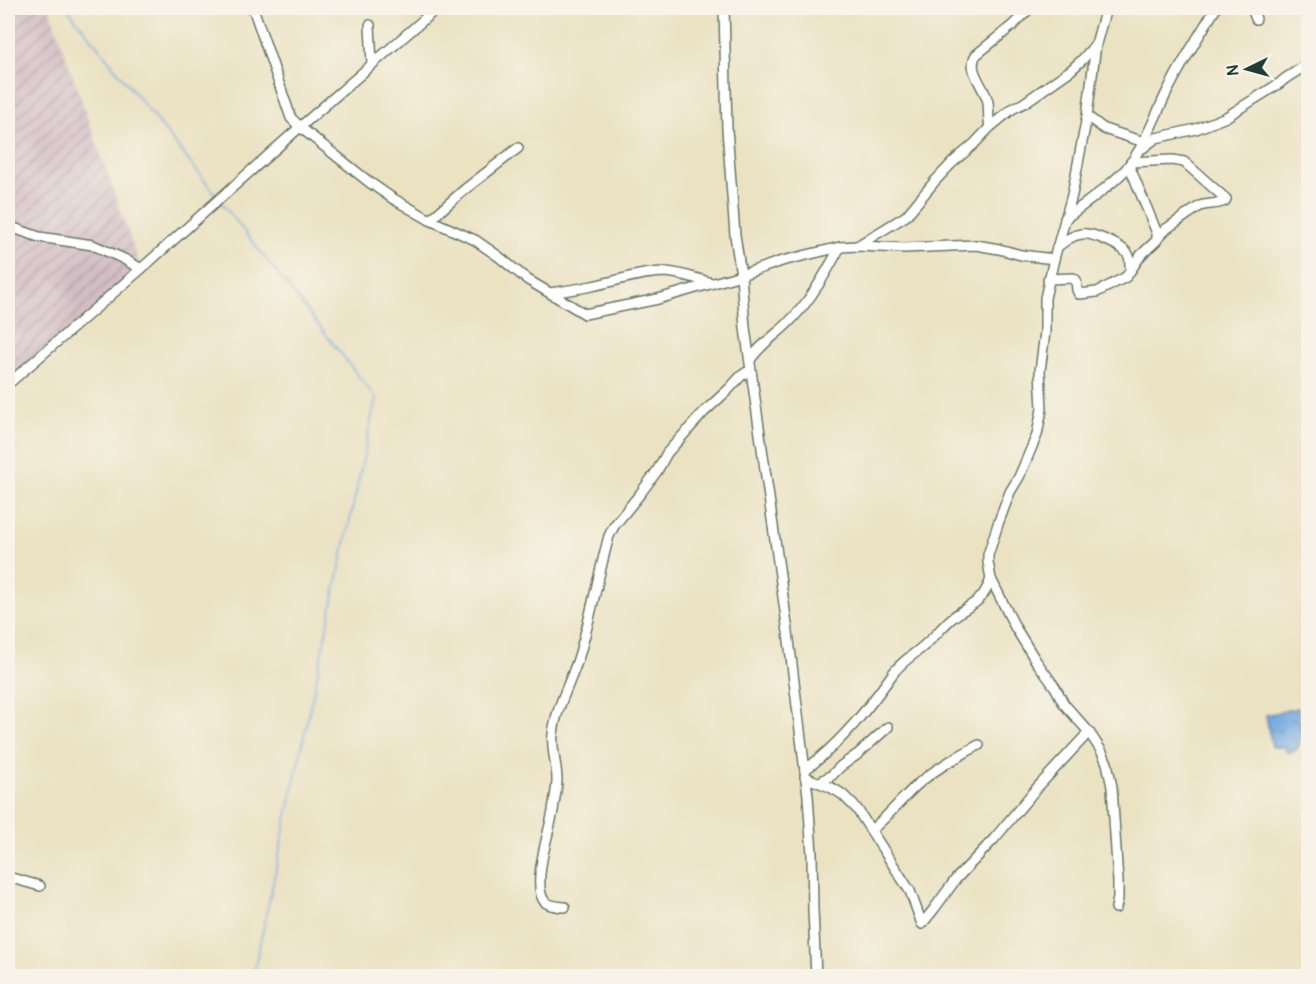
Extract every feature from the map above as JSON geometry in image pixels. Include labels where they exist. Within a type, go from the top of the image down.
[{"type":"street","points":[[254,8],[291,118],[300,127],[392,198],[430,220],[475,240],[528,280],[585,314],[658,299],[782,261],[840,247],[904,248],[976,245],[1054,259]]},
{"type":"street","points":[[8,384],[437,8]]},
{"type":"street","points":[[724,8],[735,235],[745,328],[788,632],[805,773],[812,854],[816,976]]},
{"type":"street","points":[[990,127],[988,103],[974,71],[973,60],[1030,8]]},
{"type":"street","points":[[1106,8],[1096,44],[1087,116],[1072,195],[1048,279],[1040,371],[1042,409],[1037,435],[1010,492],[988,555],[991,579],[1015,627],[1064,704],[1089,732],[1107,763],[1112,787],[1118,882],[1116,908]]},
{"type":"street","points":[[1065,219],[1112,182],[1139,151],[1181,66],[1216,8]]},
{"type":"street","points":[[1252,8],[1256,19]]},
{"type":"street","points":[[370,25],[372,64]]},
{"type":"street","points":[[857,246],[906,216],[935,181],[990,127],[1071,70],[1096,44]]},
{"type":"street","points":[[1139,151],[1156,138],[1196,129],[1226,117],[1307,65]]},
{"type":"street","points":[[1087,116],[1104,129],[1144,142]]},
{"type":"street","points":[[430,220],[518,148]]},
{"type":"street","points":[[1048,279],[1075,279],[1078,292],[1082,294],[1098,292],[1123,280],[1141,255],[1167,229],[1200,206],[1221,203],[1226,199],[1184,162],[1172,160],[1130,163]]},
{"type":"street","points":[[1130,163],[1158,238]]},
{"type":"street","points":[[8,226],[39,237],[93,245],[141,269]]},
{"type":"street","points":[[1057,247],[1069,238],[1080,234],[1090,234],[1126,252],[1130,262],[1130,273]]},
{"type":"street","points":[[750,360],[757,350],[778,333],[803,306],[840,247]]},
{"type":"street","points":[[550,293],[652,273],[683,274],[714,283]]},
{"type":"street","points":[[565,907],[545,902],[540,890],[542,857],[557,778],[553,734],[579,655],[609,536],[667,453],[741,375],[751,371]]},
{"type":"street","points":[[805,773],[854,726],[902,664],[928,643],[954,617],[984,596],[991,579]]},
{"type":"street","points":[[820,782],[858,754],[888,727]]},
{"type":"street","points":[[805,773],[836,790],[850,802],[910,891],[922,924],[956,879],[1089,732]]},
{"type":"street","points":[[871,830],[934,770],[979,745]]},
{"type":"street","points":[[8,877],[40,886]]},
{"type":"shaded area","points":[[8,8],[49,8],[141,269],[8,386]]},
{"type":"water","points":[[1298,708],[1301,736],[1298,748],[1287,752],[1285,747],[1272,747],[1266,715]]},
{"type":"waterway","points":[[67,8],[216,195]]},
{"type":"waterway","points":[[221,202],[376,398],[253,976]]}]
